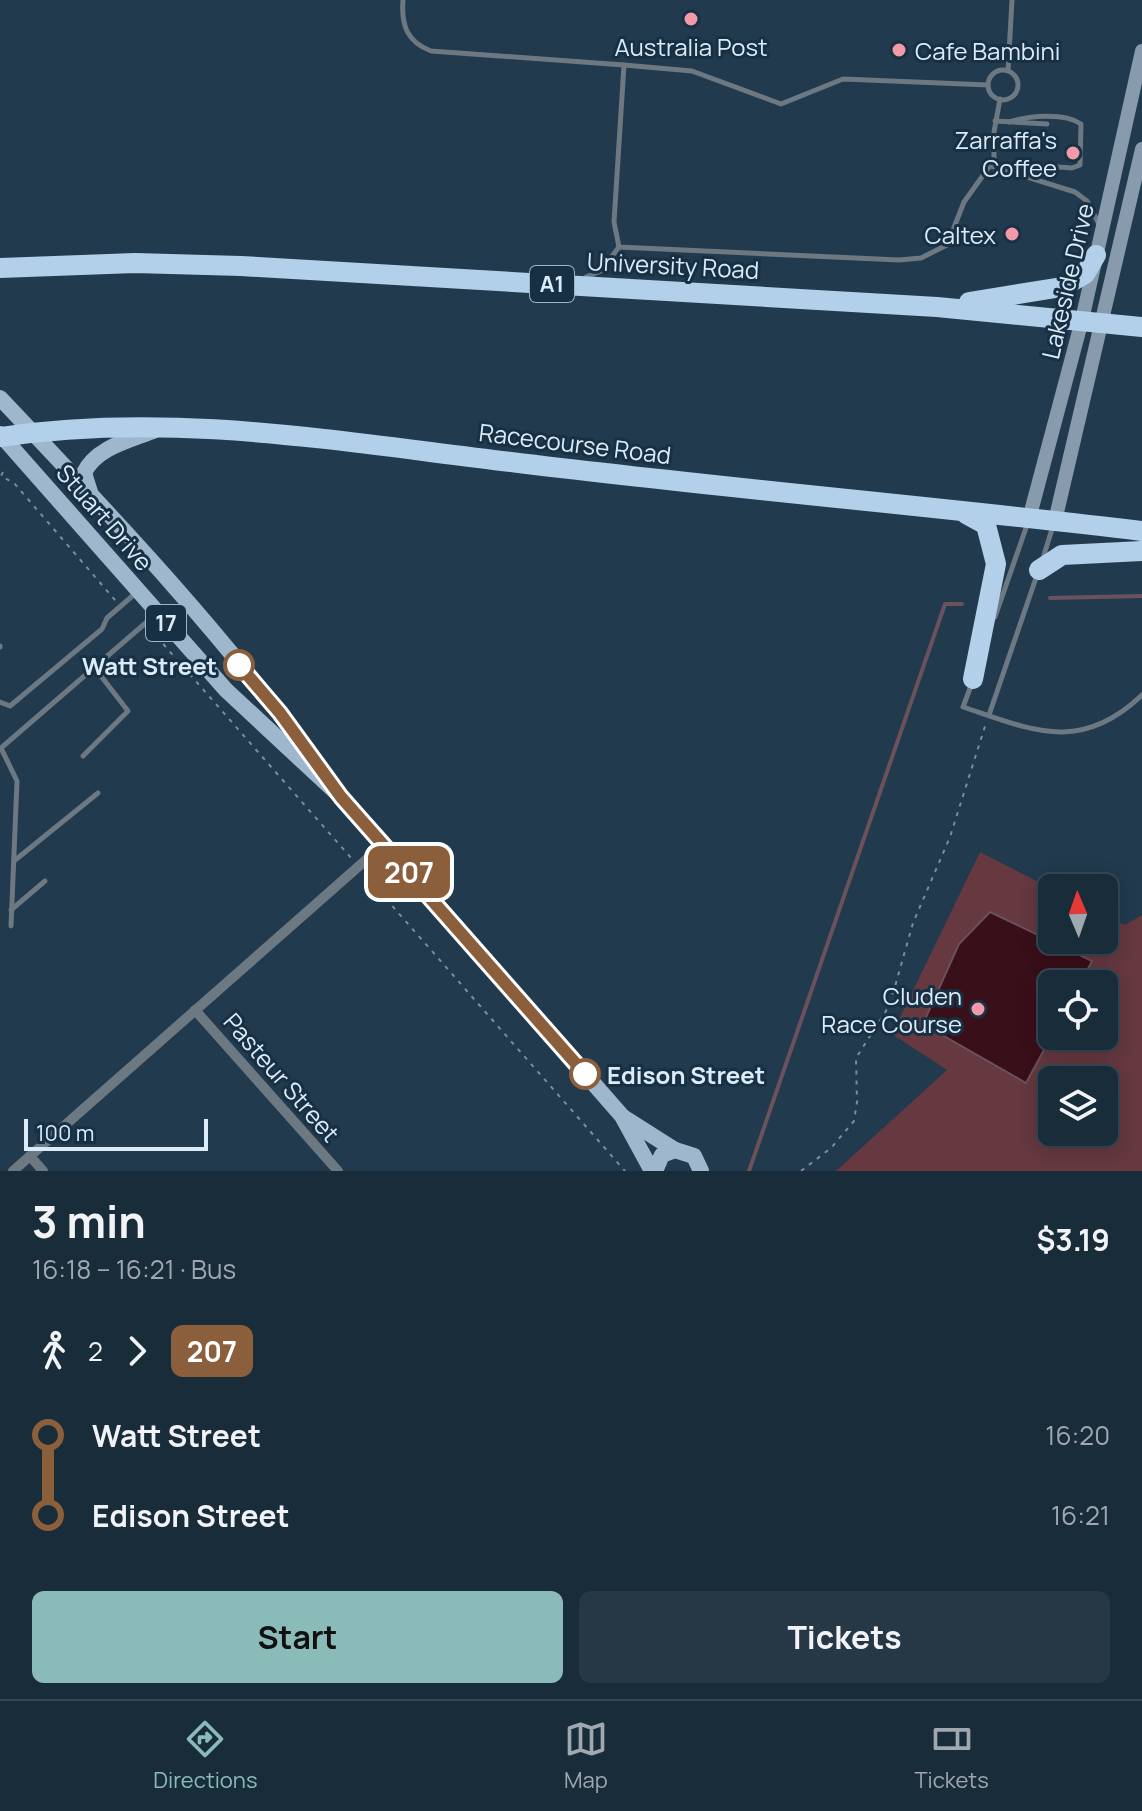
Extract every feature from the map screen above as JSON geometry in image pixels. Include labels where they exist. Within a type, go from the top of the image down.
[{"type":"highway","points":[[937,307],[1062,287],[1085,274],[1096,255]]},
{"type":"highway","name":"University Road","points":[[0,268],[135,263],[557,284],[937,307],[1103,323]]},
{"type":"highway","name":"A1","points":[[1103,323],[1142,327]]},
{"type":"highway","name":"Racecourse Road","points":[[1,436],[167,425],[372,443],[509,462],[1142,531]]},
{"type":"highway","points":[[961,512],[986,525],[995,555],[973,679]]},
{"type":"highway","points":[[1039,570],[1062,555],[1142,551]]},
{"type":"main road","name":"Stuart Drive","points":[[0,398],[94,499],[280,713],[341,797]]},
{"type":"main road","points":[[94,499],[84,473],[93,459],[108,449],[167,425]]},
{"type":"main road","name":"Stuart Drive","points":[[1,436],[138,591],[151,618],[341,797],[384,844],[622,1116],[653,1171]]},
{"type":"main road","name":"Stuart Drive","points":[[622,1116],[675,1150]]},
{"type":"main road","points":[[653,1171],[662,1155],[675,1150]]},
{"type":"main road","name":"17","points":[[675,1150],[694,1156],[701,1171]]},
{"type":"street","name":"Lakeside Drive","points":[[1029,519],[1082,320],[1142,51]]},
{"type":"street","name":"Lakeside Drive","points":[[1055,521],[1140,171],[1142,149]]},
{"type":"street","points":[[13,1171],[384,844]]},
{"type":"street","name":"Pasteur Street","points":[[195,1010],[338,1171]]},
{"type":"street","points":[[30,1156],[43,1171]]},
{"type":"lane","points":[[403,0],[402,17],[408,34],[419,47],[431,51],[692,71],[781,104],[843,79],[988,85]]},
{"type":"lane","points":[[1008,71],[1012,0]]},
{"type":"lane","points":[[557,284],[601,271],[619,247],[614,222],[624,65]]},
{"type":"lane","points":[[1008,71],[1016,77],[1019,87],[1010,99],[1000,99],[992,94],[988,85],[995,73],[1008,71]]},
{"type":"lane","points":[[619,247],[921,258],[947,245],[964,202],[994,160],[995,121],[1000,99]]},
{"type":"lane","points":[[1009,122],[1024,118],[1069,118],[1081,124],[1080,165],[1072,168],[1044,166]]},
{"type":"lane","points":[[995,121],[1047,124]]},
{"type":"lane","points":[[991,166],[1075,192],[1087,201],[1101,229]]},
{"type":"lane","points":[[1029,519],[963,707],[1030,731],[1056,733],[1083,729],[1109,719],[1142,695]]},
{"type":"lane","points":[[989,715],[1055,521]]},
{"type":"lane","points":[[0,702],[10,706],[102,629],[107,618],[138,591]]},
{"type":"lane","points":[[11,926],[17,781],[1,748],[151,618]]},
{"type":"lane","points":[[83,756],[124,719],[128,711],[94,667]]},
{"type":"lane","points":[[13,862],[98,793]]},
{"type":"lane","points":[[10,911],[45,881]]},
{"type":"path","points":[[1,474],[14,483],[95,578],[123,604]]},
{"type":"path","points":[[151,618],[350,858]]},
{"type":"path","points":[[801,1171],[831,1148],[854,1121],[856,1058],[886,1011],[913,923],[950,837],[989,715]]},
{"type":"path","points":[[367,877],[625,1171]]},
{"type":"shaded area","name":"Cluden Race Course","points":[[980,852],[1038,882],[1038,954],[1118,954],[1118,922],[1125,925],[1142,915],[1142,1171],[836,1171],[947,1070],[892,1034]]},
{"type":"shaded area","points":[[990,912],[1038,935],[1038,954],[1077,954],[1092,961],[1087,970],[1038,970],[1038,1050],[1044,1050],[1026,1083],[923,1024],[959,944]]},
{"type":"waterway","points":[[1050,598],[1142,596]]},
{"type":"waterway","points":[[749,1171],[945,604],[962,604]]},
{"type":"bus line","name":"207","points":[[239,665],[280,713],[341,797],[585,1074]]},
{"type":"place","name":"Australia Post","points":[[691,19]]},
{"type":"place","name":"Cafe Bambini","points":[[899,50]]},
{"type":"place","name":"Zarraffa's Coffee","points":[[1073,153]]},
{"type":"place","name":"Caltex","points":[[1012,234]]},
{"type":"place","name":"Watt Street","points":[[239,665]]},
{"type":"place","name":"Cluden Race Course","points":[[978,1009]]},
{"type":"place","name":"Edison Street","points":[[585,1074]]}]
